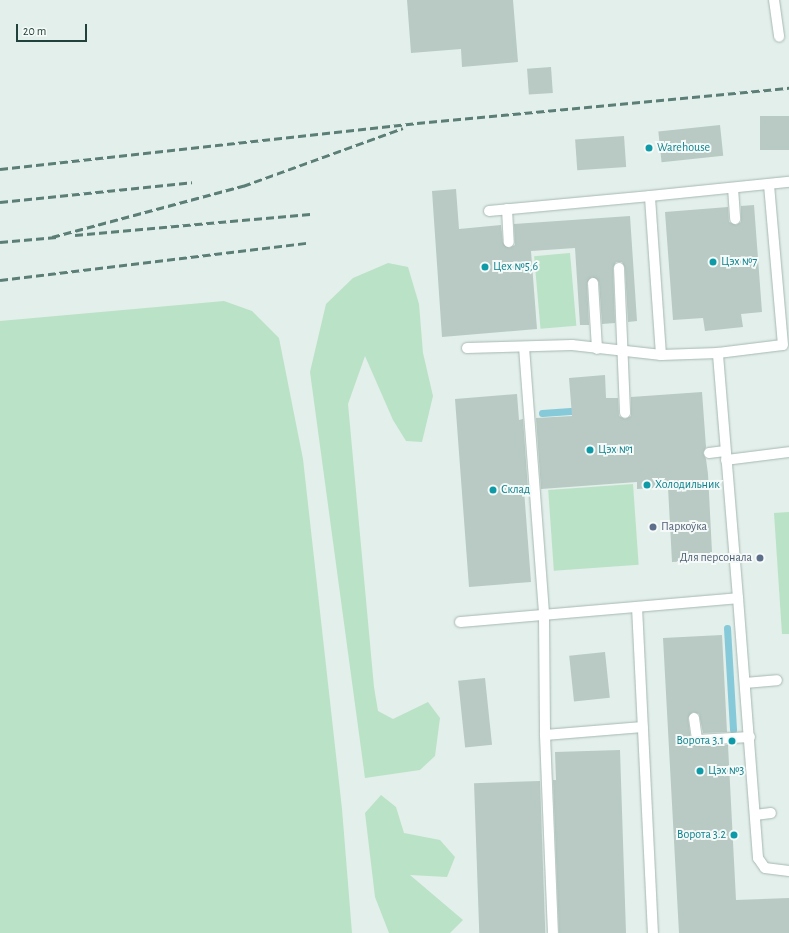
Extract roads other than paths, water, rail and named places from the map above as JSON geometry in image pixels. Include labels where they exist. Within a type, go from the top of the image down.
[{"type":"lane","points":[[774,0],[779,37]]},
{"type":"lane","points":[[489,211],[789,182]]},
{"type":"lane","points":[[467,348],[572,345],[661,355],[718,353],[783,345],[769,185]]},
{"type":"lane","points":[[732,188],[735,219]]},
{"type":"lane","points":[[650,196],[661,355]]},
{"type":"lane","points":[[507,209],[509,242]]},
{"type":"lane","points":[[619,268],[621,351],[625,413]]},
{"type":"lane","points":[[593,283],[598,348]]},
{"type":"lane","points":[[524,346],[544,616],[546,735],[553,933]]},
{"type":"lane","points":[[718,353],[725,456],[750,737],[758,858],[762,866],[771,870],[789,870]]},
{"type":"lane","points":[[709,453],[725,456],[789,452]]},
{"type":"lane","points":[[460,622],[544,616],[738,598]]},
{"type":"lane","points":[[638,607],[652,933]]},
{"type":"lane","points":[[745,683],[777,680]]},
{"type":"lane","points":[[694,718],[697,740],[750,737]]},
{"type":"lane","points":[[546,735],[643,727]]},
{"type":"lane","points":[[755,815],[771,814]]},
{"type":"waterway","points":[[542,413],[581,410]]},
{"type":"waterway","points":[[727,628],[733,730]]},
{"type":"railway","points":[[0,169],[417,123],[789,88]]},
{"type":"railway","points":[[52,237],[243,186],[403,128]]},
{"type":"railway","points":[[0,202],[192,182]]},
{"type":"railway","points":[[75,235],[310,214]]},
{"type":"railway","points":[[0,242],[57,237]]},
{"type":"railway","points":[[0,280],[307,243]]},
{"type":"place","name":"Warehouse","points":[[649,148]]},
{"type":"place","name":"Цэх №7","points":[[713,262]]},
{"type":"place","name":"Цех №5,6","points":[[485,267]]},
{"type":"place","name":"Цэх №1","points":[[590,450]]},
{"type":"place","name":"Холодильник","points":[[647,485]]},
{"type":"place","name":"Склад","points":[[493,490]]},
{"type":"place","name":"Паркоўка","points":[[653,527]]},
{"type":"place","name":"Для персонала","points":[[760,558]]},
{"type":"place","name":"Ворота 3.1","points":[[732,741]]},
{"type":"place","name":"Цэх №3","points":[[700,771]]},
{"type":"place","name":"Ворота 3.2","points":[[734,835]]}]
